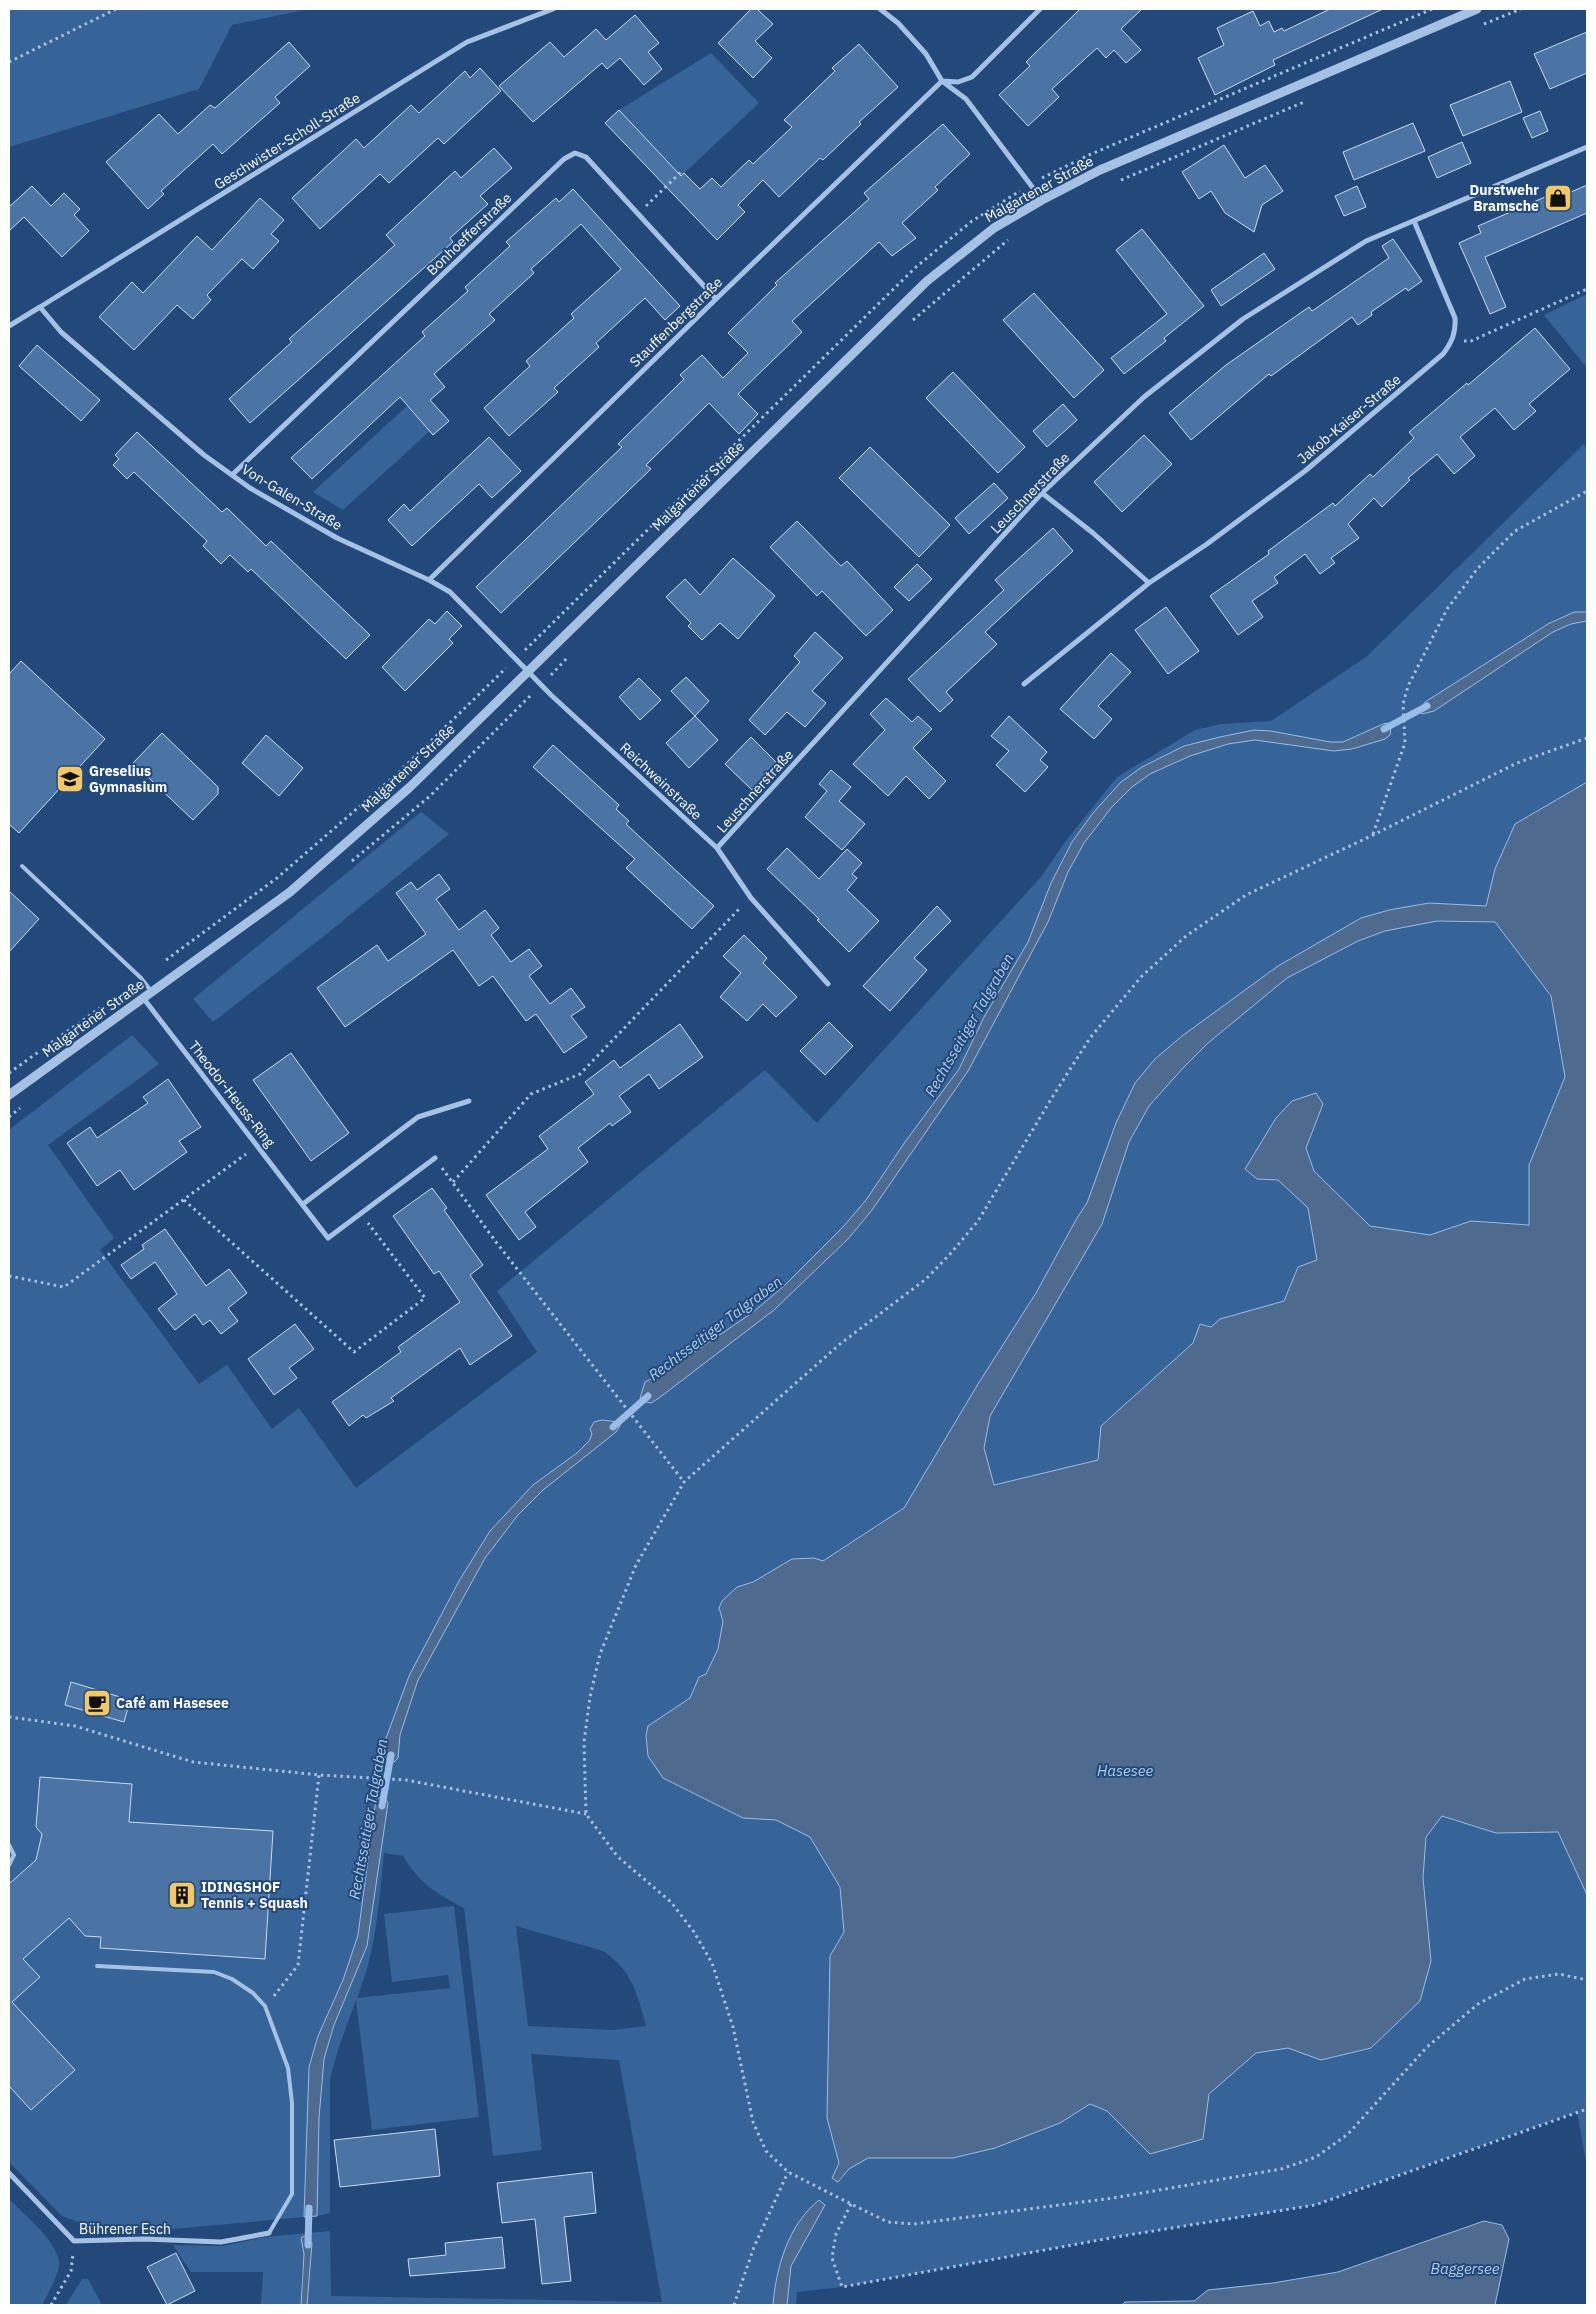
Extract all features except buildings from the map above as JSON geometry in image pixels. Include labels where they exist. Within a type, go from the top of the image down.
[{"type":"street","name":"Geschwister-Scholl-Straße","points":[[40,307],[467,42],[517,21],[553,9]]},
{"type":"street","points":[[880,9],[898,23],[926,54],[942,81],[966,99],[1032,184],[1042,200]]},
{"type":"street","points":[[942,81],[958,82],[972,77],[1040,9]]},
{"type":"street","name":"Malgartener Straße","points":[[9,1095],[290,892],[410,787],[927,281],[994,228],[1042,200],[1100,170],[1477,9]]},
{"type":"street","name":"Stauffenbergstraße","points":[[429,580],[716,298],[942,81]]},
{"type":"street","name":"Leuschnerstraße","points":[[717,848],[1042,493],[1144,397],[1243,319],[1366,241],[1587,148]]},
{"type":"street","name":"Bonhoefferstraße","points":[[233,474],[564,159],[575,153],[586,156],[716,298]]},
{"type":"street","points":[[1414,221],[1455,318],[1456,330],[1452,342]]},
{"type":"street","points":[[9,326],[40,307]]},
{"type":"street","name":"Von-Galen-Straße","points":[[40,307],[62,332],[196,449],[250,488],[337,538],[429,580],[450,592],[527,672]]},
{"type":"street","name":"Jakob-Kaiser-Straße","points":[[1024,684],[1149,583],[1207,544],[1305,470],[1430,366],[1452,342]]},
{"type":"street","points":[[1042,493],[1093,533],[1149,583]]},
{"type":"street","name":"Reichweinstraße","points":[[527,672],[717,848],[750,898],[828,984]]},
{"type":"street","name":"Theodor-Heuss-Ring","points":[[144,998],[328,1238],[435,1158]]},
{"type":"street","points":[[303,1204],[418,1117],[469,1101]]},
{"type":"street","name":"Bührener Esch","points":[[9,2174],[74,2241],[144,2239],[221,2242],[269,2233]]},
{"type":"lane","points":[[22,866],[141,978],[152,992]]},
{"type":"lane","points":[[9,1845],[14,1855],[9,1865]]},
{"type":"lane","points":[[97,1966],[214,1972],[232,1979],[253,1993],[265,2006],[288,2068],[292,2103],[292,2194],[269,2233]]},
{"type":"path","points":[[9,62],[116,9]]},
{"type":"path","points":[[165,961],[277,878],[397,774],[916,267],[972,221],[1032,184],[1089,155],[1432,9]]},
{"type":"path","points":[[1475,28],[1521,9]]},
{"type":"path","points":[[1118,182],[1312,98]]},
{"type":"path","points":[[638,213],[682,171]]},
{"type":"path","points":[[911,322],[1010,239]]},
{"type":"path","points":[[1452,342],[1471,341],[1587,289]]},
{"type":"path","points":[[1373,835],[1405,743],[1403,704],[1408,686],[1447,608],[1478,568],[1515,531],[1587,491]]},
{"type":"path","points":[[349,864],[430,796],[573,652]]},
{"type":"path","points":[[1587,738],[1517,763],[1373,835],[1246,895],[1212,916],[1186,936],[1141,977],[1090,1038],[978,1221],[951,1254],[926,1279],[840,1344],[684,1482],[636,1565],[600,1654],[590,1697],[584,1742],[586,1814],[617,1856],[671,1902],[694,1932],[712,1963],[733,2028],[753,2122],[766,2151],[788,2172],[888,2222],[914,2224],[1113,2198],[1282,2169],[1316,2157],[1348,2134],[1427,2047],[1478,2004],[1525,1979],[1560,1974],[1587,1980]]},
{"type":"path","points":[[453,1182],[531,1094],[580,1074],[750,898]]},
{"type":"path","points":[[9,1072],[102,1006]]},
{"type":"path","points":[[9,1117],[25,1105]]},
{"type":"path","points":[[9,1276],[64,1287],[257,1146]]},
{"type":"path","points":[[435,1158],[496,1242],[684,1482]]},
{"type":"path","points":[[184,1200],[354,1352],[425,1298],[361,1213]]},
{"type":"path","points":[[9,1716],[75,1726],[193,1762],[319,1775],[406,1780],[586,1814]]},
{"type":"path","points":[[265,2006],[298,1965],[319,1775]]},
{"type":"path","points":[[851,2204],[836,2234],[832,2258],[842,2287],[1116,2237],[1315,2205],[1587,2109]]},
{"type":"path","points":[[734,2305],[754,2247],[788,2172]]},
{"type":"path","points":[[51,2305],[71,2271],[74,2241]]},
{"type":"shaded area","points":[[9,9],[309,9],[232,25],[199,89],[9,147]]},
{"type":"shaded area","points":[[711,53],[759,103],[681,176],[619,110]]},
{"type":"shaded area","points":[[1587,294],[1587,368],[1544,315]]},
{"type":"shaded area","points":[[407,406],[430,431],[343,510],[313,492]]},
{"type":"shaded area","points":[[1584,444],[1587,449],[1587,2167],[1577,2112],[1315,2205],[1116,2237],[842,2287],[797,2292],[796,2305],[307,2305],[312,2243],[303,2265],[301,2305],[261,2305],[263,2272],[191,2272],[173,2245],[222,2246],[265,2237],[330,2231],[331,2296],[662,2302],[619,2060],[531,2054],[542,2150],[493,2156],[464,1908],[429,1887],[415,1874],[403,1856],[384,1853],[373,1945],[357,1998],[450,1988],[448,1975],[392,1982],[384,1914],[454,1906],[479,2117],[372,2130],[356,2000],[330,2078],[330,2213],[317,2216],[319,2118],[324,2059],[334,2025],[367,1946],[369,1851],[358,1935],[343,1980],[318,2036],[309,2067],[304,2217],[162,2230],[84,2224],[62,2216],[9,2162],[9,1130],[132,1035],[159,1064],[48,1145],[114,1238],[100,1250],[199,1384],[227,1365],[272,1429],[299,1408],[356,1488],[537,1352],[497,1291],[765,1070],[817,1123],[1041,877],[1065,842],[1117,777],[1195,730],[1221,724],[1271,721],[1366,657]],"holes":[[[516,1926],[603,1951],[613,1958],[627,1975],[637,1994],[646,2026],[613,2030],[528,2026]]]},
{"type":"shaded area","points":[[421,812],[449,834],[323,937],[213,1022],[193,999]]},
{"type":"shaded area","points":[[9,2199],[46,2236],[57,2253],[59,2266],[53,2284],[42,2305],[9,2305]]},
{"type":"shaded area","points":[[82,2279],[88,2279],[102,2305],[66,2305]]},
{"type":"water","points":[[1574,612],[1587,612],[1587,621],[1571,624],[1553,632],[1434,711],[1422,714],[1419,710],[1425,702],[1548,624]]},
{"type":"water","points":[[1388,723],[1391,727],[1390,735],[1385,739],[1352,749],[1334,751],[1255,740],[1228,744],[1190,756],[1150,774],[1132,787],[1111,808],[1084,843],[1068,872],[1048,922],[968,1071],[872,1210],[848,1239],[774,1310],[659,1398],[651,1403],[642,1401],[640,1398],[645,1382],[666,1371],[752,1313],[785,1285],[843,1227],[866,1200],[905,1142],[959,1069],[984,1017],[1028,942],[1051,883],[1072,842],[1093,813],[1121,782],[1142,767],[1184,746],[1220,737],[1254,730],[1271,731],[1330,742],[1343,742]]},
{"type":"water","name":"Hasesee","points":[[1587,782],[1587,1895],[1558,1832],[1496,1833],[1442,1816],[1426,1837],[1423,1878],[1431,1961],[1420,2001],[1371,2048],[1321,2060],[1288,2048],[1256,2053],[1209,2094],[1203,2139],[1150,2154],[1107,2111],[1090,2104],[1060,2123],[995,2148],[953,2158],[868,2158],[849,2169],[838,2182],[832,2178],[839,2163],[827,2118],[830,1956],[844,1932],[840,1887],[810,1837],[776,1820],[743,1818],[663,1778],[648,1756],[646,1735],[648,1726],[690,1698],[699,1677],[706,1674],[718,1649],[723,1621],[719,1608],[722,1601],[737,1587],[753,1582],[792,1559],[814,1558],[823,1561],[904,1508],[978,1384],[1036,1293],[1087,1203],[1116,1123],[1135,1083],[1155,1059],[1182,1036],[1278,966],[1361,918],[1389,910],[1429,903],[1486,906],[1495,869],[1515,824]],"holes":[[[1437,921],[1495,922],[1551,996],[1565,1077],[1529,1165],[1529,1225],[1471,1221],[1430,1235],[1370,1226],[1314,1171],[1306,1148],[1323,1104],[1316,1093],[1292,1101],[1276,1118],[1245,1169],[1257,1179],[1278,1180],[1308,1208],[1317,1260],[1298,1267],[1284,1301],[1220,1319],[1211,1327],[1200,1324],[1193,1343],[1101,1426],[1098,1460],[994,1485],[984,1448],[990,1416],[1102,1224],[1129,1142],[1149,1106],[1208,1043],[1287,978],[1358,941],[1385,931]]]},
{"type":"water","points":[[602,1420],[619,1422],[620,1426],[616,1432],[543,1490],[518,1515],[485,1558],[418,1680],[400,1735],[398,1758],[394,1762],[389,1762],[383,1755],[382,1749],[409,1676],[459,1581],[490,1531],[533,1485],[577,1453],[589,1441],[592,1434],[590,1429],[594,1422]]},
{"type":"water","points":[[383,1796],[388,1803],[367,1946],[334,2025],[324,2059],[319,2118],[317,2216],[304,2217],[309,2067],[318,2036],[343,1980],[358,1935],[376,1799]]},
{"type":"water","points":[[819,2200],[825,2205],[791,2266],[787,2305],[773,2305],[777,2276],[792,2234],[808,2210]]},
{"type":"water","name":"Baggersee","points":[[1484,2221],[1502,2225],[1509,2239],[1495,2305],[1122,2305],[1125,2302],[1194,2301],[1208,2290],[1273,2283],[1338,2272]]},
{"type":"water","points":[[304,2236],[308,2237],[312,2243],[307,2305],[301,2305],[304,2254],[301,2238]]},
{"type":"waterway","name":"Rechtsseitiger Talgraben","points":[[1384,729],[1427,706]]},
{"type":"waterway","name":"Rechtsseitiger Talgraben","points":[[613,1427],[648,1396]]},
{"type":"waterway","name":"Rechtsseitiger Talgraben","points":[[382,1806],[391,1755]]},
{"type":"waterway","name":"Rechtsseitiger Talgraben","points":[[308,2245],[309,2208]]},
{"type":"place","name":"Durstwehr Bramsche","points":[[1558,198]]},
{"type":"place","name":"Greselius Gymnasium","points":[[70,779]]},
{"type":"place","name":"Café am Hasesee","points":[[97,1703]]},
{"type":"place","name":"IDINGSHOF Tennis + Squash","points":[[182,1895]]}]
